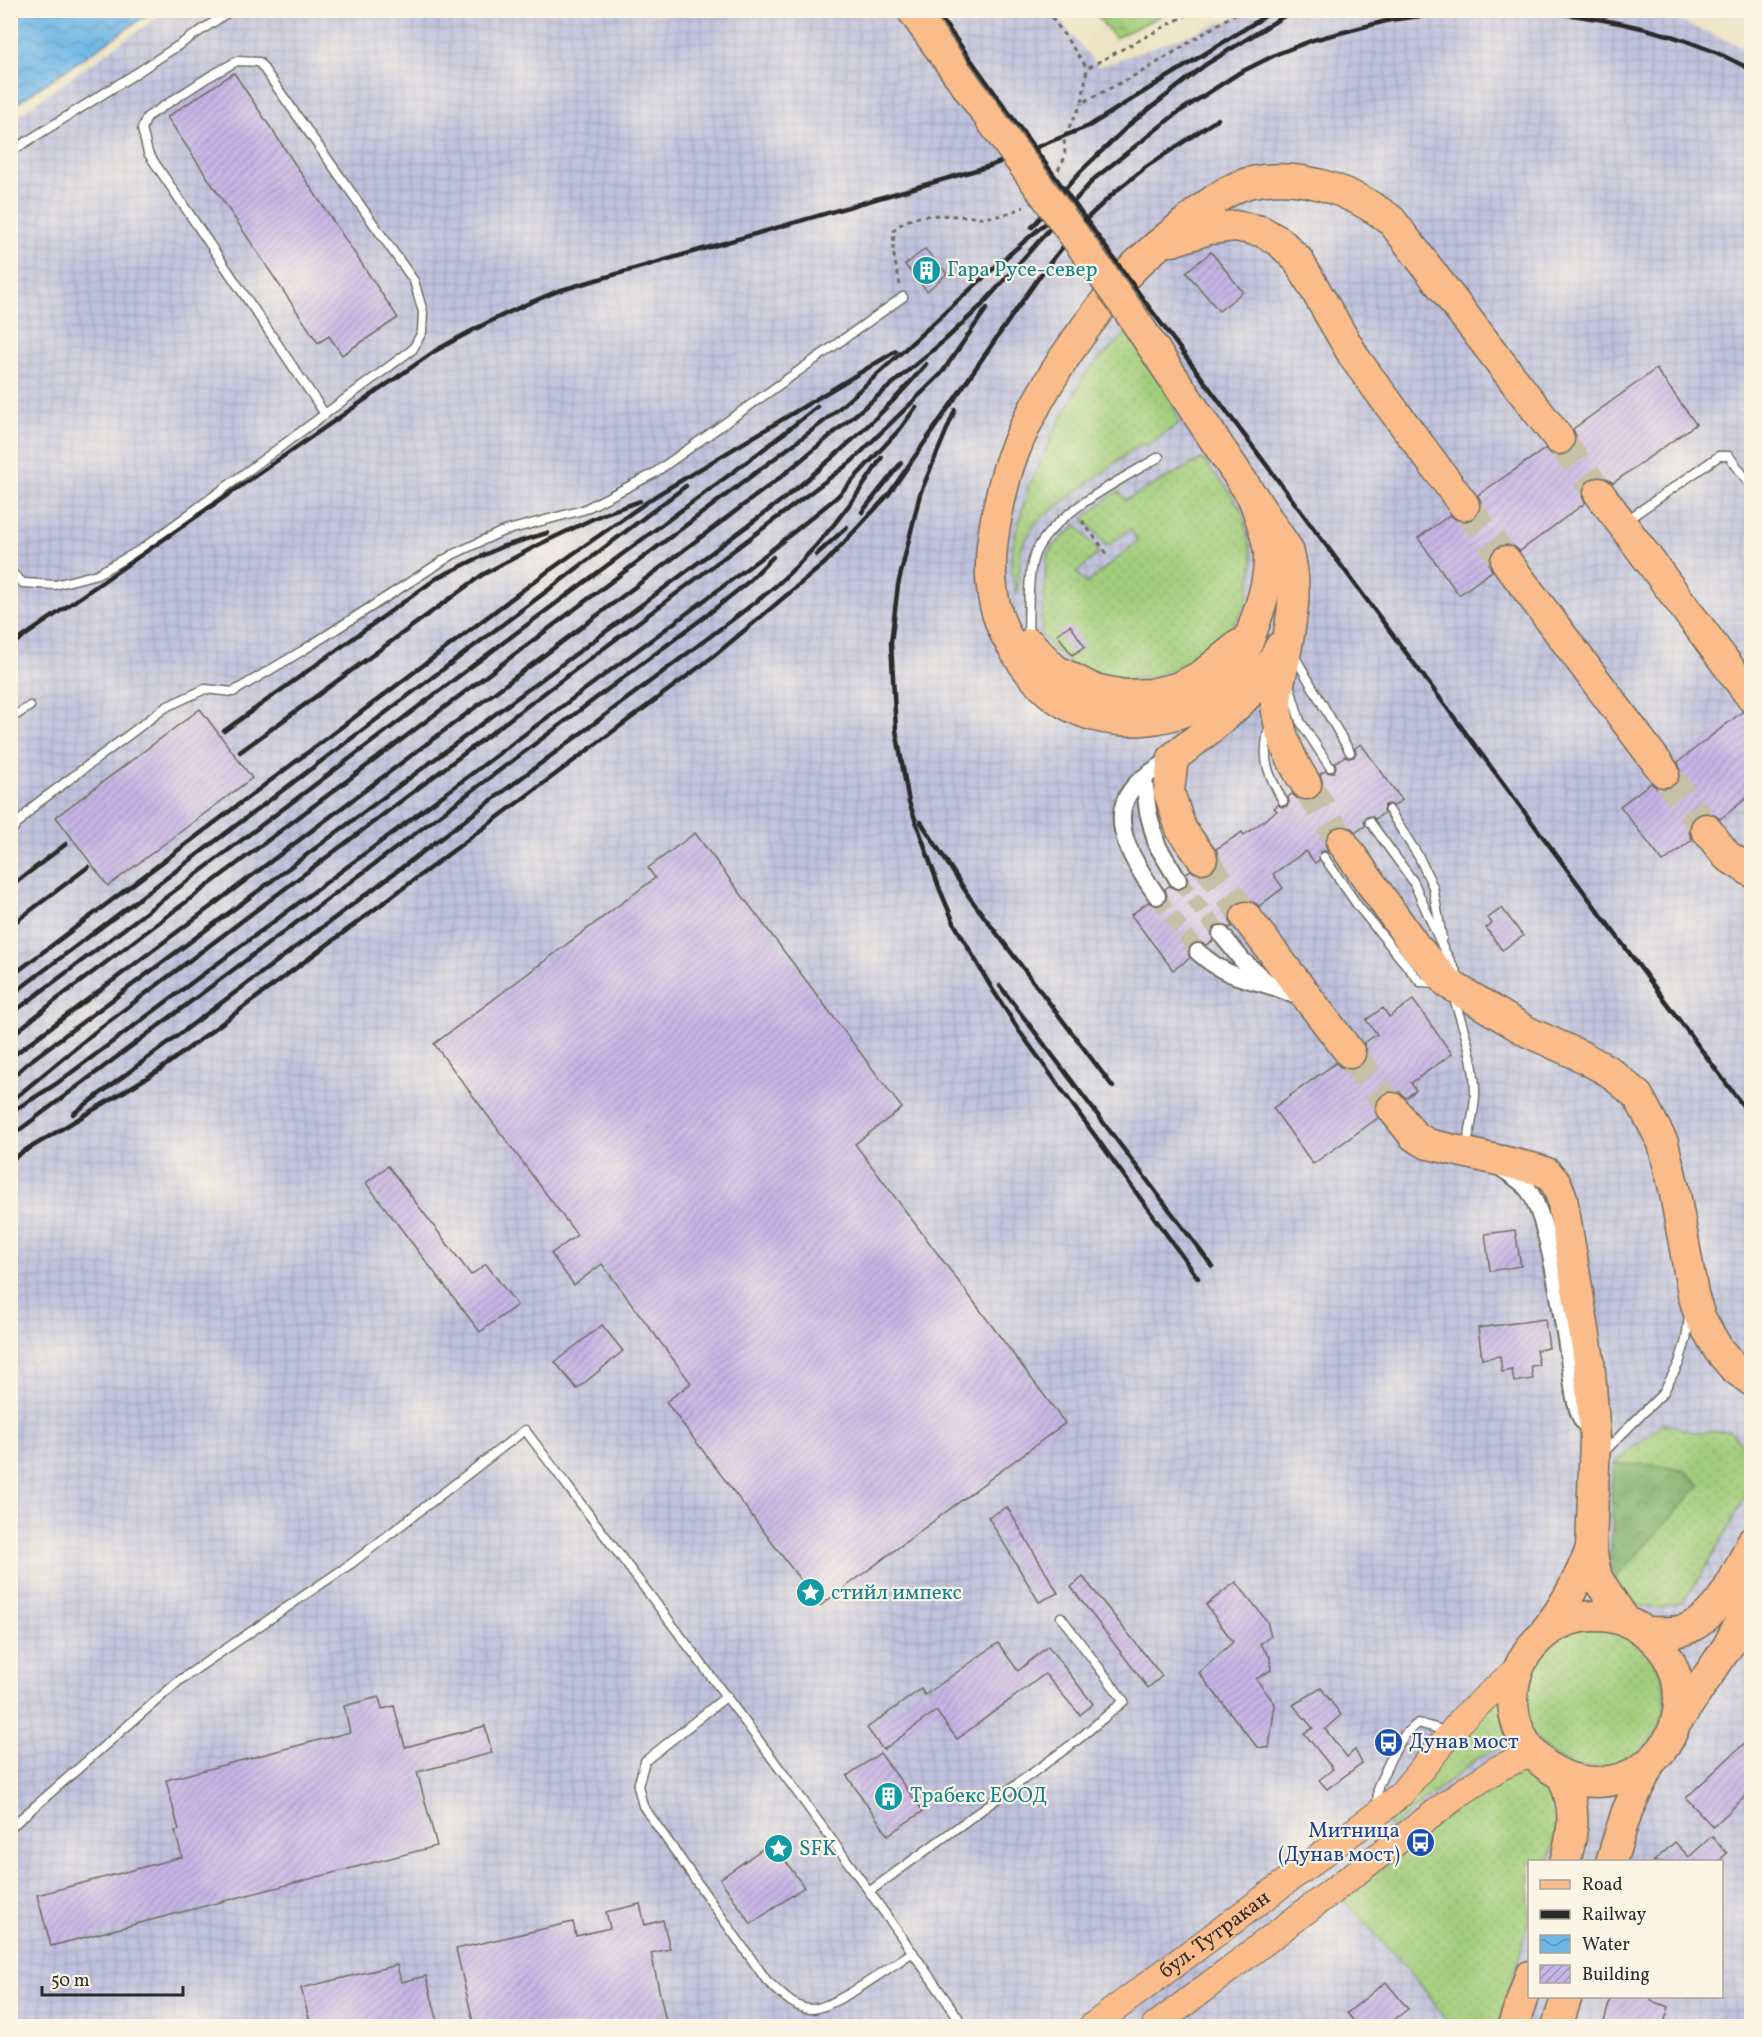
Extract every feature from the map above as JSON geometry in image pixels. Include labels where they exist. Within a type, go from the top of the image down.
[{"type":"highway","points":[[912,10],[1130,313],[1288,550],[1293,566],[1295,588],[1288,641],[1276,702],[1282,736],[1292,763],[1294,793]]},
{"type":"highway","points":[[1253,497],[1266,537],[1269,556],[1263,600],[1241,659],[1222,687],[1204,701],[1181,712],[1158,719],[1127,720],[1090,714],[1067,704],[1048,691],[1021,660],[1009,641],[996,612],[991,591],[990,567],[992,538],[1012,457],[1033,411],[1053,375],[1128,272],[1150,251],[1211,202],[1244,184],[1283,179],[1332,187],[1372,206],[1391,220],[1559,439]]},
{"type":"highway","points":[[1150,251],[1182,237],[1209,229],[1235,226],[1261,231],[1280,242],[1298,260],[1356,360],[1464,505]]},
{"type":"highway","points":[[1599,493],[1752,698]]},
{"type":"highway","points":[[998,512],[1001,580],[1010,610],[1028,642],[1054,669],[1093,689],[1124,695],[1150,694],[1177,688],[1202,676],[1251,635]]},
{"type":"highway","points":[[1506,561],[1664,772]]},
{"type":"highway","points":[[1202,858],[1181,829],[1169,792],[1173,758],[1235,708],[1251,691],[1288,641]]},
{"type":"highway","points":[[1706,829],[1727,856],[1752,872]]},
{"type":"highway","points":[[1333,849],[1449,984],[1528,1032],[1610,1072],[1638,1096],[1663,1143],[1674,1188],[1693,1294],[1700,1317],[1719,1349],[1734,1368],[1752,1381]]},
{"type":"highway","points":[[1246,917],[1350,1053]]},
{"type":"highway","points":[[1392,1108],[1414,1136],[1428,1144],[1547,1173],[1556,1184],[1562,1198],[1589,1360],[1594,1450],[1591,1549],[1597,1578],[1635,1625],[1665,1649],[1676,1671],[1680,1695],[1678,1720]]},
{"type":"highway","points":[[1542,1635],[1560,1623],[1581,1616],[1602,1615],[1673,1633],[1688,1629],[1703,1620],[1720,1602],[1752,1542]]},
{"type":"highway","points":[[1591,1549],[1562,1610],[1528,1650],[1518,1668],[1513,1690],[1514,1712],[1520,1734],[1532,1752],[1546,1766],[1562,1775],[1585,1782],[1608,1782],[1630,1775],[1650,1763]]},
{"type":"highway","points":[[1612,1860],[1627,1811],[1650,1763],[1667,1743],[1678,1720],[1736,1641],[1752,1598]]},
{"type":"highway","points":[[1562,1775],[1571,1798],[1574,1820],[1565,1860]]},
{"type":"highway","points":[[1513,2026],[1528,1982]]},
{"type":"highway","points":[[1557,2026],[1566,1998]]},
{"type":"main road","name":"бул. Тутракан","points":[[1092,2026],[1401,1794],[1450,1732],[1518,1668]]},
{"type":"main road","name":"бул. Тутракан","points":[[1155,2026],[1462,1792],[1498,1768],[1532,1752]]},
{"type":"street","points":[[1157,896],[1136,866],[1126,841],[1123,820],[1124,804],[1132,789],[1173,758]]},
{"type":"street","points":[[1144,779],[1148,812],[1157,845],[1178,880]]},
{"type":"street","points":[[1221,934],[1242,960],[1272,987]]},
{"type":"street","points":[[1198,952],[1213,966],[1238,978],[1272,987],[1312,1002]]},
{"type":"lane","points":[[10,152],[232,10]]},
{"type":"lane","points":[[10,571],[23,583],[55,585],[97,574],[142,549],[325,414],[413,349],[422,332],[423,312],[414,281],[259,62],[237,61],[147,117],[142,129],[148,153],[325,414]]},
{"type":"lane","points":[[10,832],[35,805],[166,707],[205,689],[233,692],[453,555],[501,532],[583,510],[653,474],[903,297]]},
{"type":"lane","points":[[10,339],[10,370]]},
{"type":"lane","points":[[1622,524],[1719,456],[1729,456],[1752,488]]},
{"type":"lane","points":[[1028,642],[1030,579],[1034,557],[1048,531],[1073,510],[1159,457]]},
{"type":"lane","points":[[1288,641],[1317,697],[1350,752]]},
{"type":"lane","points":[[1288,641],[1292,697],[1300,721],[1330,767]]},
{"type":"lane","points":[[10,719],[30,706]]},
{"type":"lane","points":[[1389,810],[1419,857],[1433,887],[1443,948]]},
{"type":"lane","points":[[1370,822],[1413,881],[1443,948],[1458,974],[1481,1003]]},
{"type":"lane","points":[[1449,984],[1461,1020],[1473,1071],[1479,1157]]},
{"type":"lane","points":[[1594,1450],[1663,1393],[1678,1363],[1686,1340],[1693,1294]]},
{"type":"lane","points":[[10,1828],[180,1680],[352,1563],[525,1430],[727,1696],[870,1891],[964,2026]]},
{"type":"lane","points":[[870,1891],[1075,1742],[1124,1701],[1061,1617]]},
{"type":"lane","points":[[727,1696],[645,1761],[638,1786],[643,1806],[767,1981],[794,2004],[810,2009],[827,2006],[913,1952]]},
{"type":"path","points":[[1047,10],[1087,68],[1082,103],[1064,137],[1065,157],[1054,176]]},
{"type":"path","points":[[1087,68],[1196,10]]},
{"type":"path","points":[[1082,103],[1148,69],[1241,10]]},
{"type":"path","points":[[903,297],[893,251],[894,230],[902,222],[921,217],[947,215],[989,217],[1009,213],[1029,205]]},
{"type":"path","points":[[1073,510],[1108,555]]},
{"type":"shaded area","points":[[167,10],[1052,11],[1098,67],[1255,11],[1652,10],[1751,50],[1751,2026],[11,2026],[10,121]]},
{"type":"green space","points":[[1093,11],[1171,11],[1115,38]]},
{"type":"green space","points":[[1128,332],[1164,379],[1179,423],[1147,446],[1142,443],[1036,522],[1022,546],[1017,595],[1011,568],[1012,548],[1028,489],[1051,438],[1083,378],[1097,361]]},
{"type":"green space","points":[[1202,459],[1242,510],[1253,560],[1247,603],[1224,639],[1191,663],[1149,678],[1116,678],[1080,669],[1052,649],[1041,633],[1047,556],[1053,546],[1077,525],[1099,553],[1077,572],[1086,584],[1138,541],[1130,529],[1107,546],[1084,518],[1118,491],[1126,500]]},
{"type":"green space","points":[[1663,1423],[1694,1432],[1729,1431],[1745,1446],[1751,1440],[1751,1482],[1730,1526],[1700,1577],[1682,1602],[1660,1609],[1640,1606],[1624,1596],[1615,1579],[1656,1465],[1614,1464]]},
{"type":"green space","points":[[1614,1464],[1656,1465],[1685,1471],[1700,1485],[1615,1579],[1609,1565],[1612,1530],[1611,1484]]},
{"type":"green space","points":[[1594,1626],[1621,1632],[1644,1647],[1659,1670],[1665,1697],[1659,1724],[1644,1747],[1621,1762],[1594,1768],[1567,1762],[1544,1747],[1529,1724],[1523,1697],[1529,1670],[1544,1647],[1567,1632]]},
{"type":"green space","points":[[1501,1697],[1505,1700],[1506,1720],[1514,1743],[1513,1747],[1497,1749],[1478,1758],[1391,1828],[1385,1821],[1437,1756]]},
{"type":"green space","points":[[1532,1771],[1550,1784],[1554,1790],[1557,1826],[1549,1860],[1528,1860],[1528,1926],[1498,2026],[1450,2026],[1413,1976],[1342,1899],[1456,1808],[1515,1772]]},
{"type":"water","points":[[11,10],[153,10],[153,11],[11,107]]},
{"type":"building","points":[[234,73],[398,318],[342,355],[329,336],[318,343],[167,117]]},
{"type":"building","name":"Гара Русе-север","points":[[925,249],[947,274],[927,291],[905,265]]},
{"type":"building","points":[[1211,252],[1243,292],[1219,311],[1186,272]]},
{"type":"building","points":[[1656,369],[1696,424],[1613,483],[1605,477],[1596,476],[1589,479],[1583,487],[1582,496],[1585,503],[1520,551],[1512,545],[1503,544],[1496,547],[1490,555],[1489,564],[1492,571],[1459,595],[1418,538],[1450,515],[1458,521],[1465,522],[1474,519],[1480,511],[1481,502],[1478,495],[1545,449],[1553,455],[1562,456],[1569,453],[1575,445],[1576,436],[1573,429]]},
{"type":"building","points":[[1070,625],[1085,647],[1072,655],[1057,634]]},
{"type":"building","points":[[200,709],[252,778],[108,886],[56,817]]},
{"type":"building","points":[[1742,712],[1752,715],[1752,794],[1720,819],[1712,813],[1704,812],[1696,815],[1690,823],[1689,832],[1692,840],[1663,862],[1620,806],[1651,783],[1657,788],[1665,789],[1675,785],[1680,779],[1681,771],[1678,762]]},
{"type":"building","points":[[1361,744],[1402,800],[1394,806],[1385,805],[1384,813],[1375,819],[1372,816],[1367,817],[1364,820],[1365,826],[1356,832],[1350,827],[1341,825],[1332,828],[1326,835],[1325,843],[1328,852],[1320,852],[1319,860],[1315,863],[1306,851],[1273,874],[1283,888],[1259,906],[1252,901],[1243,900],[1236,903],[1230,911],[1229,919],[1232,927],[1220,924],[1215,926],[1211,931],[1213,941],[1206,945],[1199,942],[1190,945],[1188,951],[1190,958],[1173,970],[1131,915],[1148,902],[1157,906],[1163,904],[1167,896],[1165,889],[1169,886],[1178,890],[1184,889],[1188,880],[1186,873],[1191,870],[1203,875],[1213,872],[1219,857],[1216,849],[1242,832],[1244,835],[1277,811],[1274,808],[1278,805],[1287,806],[1288,797],[1292,794],[1306,801],[1316,798],[1323,784],[1320,774],[1325,771],[1334,772],[1335,763],[1345,756],[1354,757],[1355,748]]},
{"type":"building","points":[[695,833],[902,1108],[855,1144],[1065,1423],[820,1606],[666,1402],[691,1383],[602,1264],[574,1285],[551,1254],[577,1235],[434,1044],[655,878],[648,868]]},
{"type":"building","points":[[1502,908],[1523,936],[1502,950],[1486,928],[1492,923],[1488,918]]},
{"type":"building","points":[[1413,1000],[1452,1054],[1411,1083],[1416,1090],[1406,1098],[1399,1092],[1390,1091],[1381,1095],[1376,1102],[1375,1110],[1378,1118],[1313,1164],[1273,1108],[1336,1063],[1343,1069],[1352,1070],[1361,1066],[1366,1059],[1367,1051],[1364,1043],[1377,1034],[1366,1020],[1383,1008],[1389,1017]]},
{"type":"building","points":[[388,1166],[471,1275],[486,1264],[517,1305],[480,1332],[366,1183]]},
{"type":"building","points":[[1515,1230],[1521,1266],[1490,1271],[1485,1234]]},
{"type":"building","points":[[1545,1319],[1549,1348],[1536,1350],[1539,1365],[1531,1366],[1533,1379],[1514,1382],[1512,1370],[1502,1372],[1500,1356],[1482,1359],[1478,1328]]},
{"type":"building","points":[[602,1325],[623,1351],[577,1389],[555,1362]]},
{"type":"building","points":[[1007,1507],[1058,1593],[1039,1602],[988,1517]]},
{"type":"building","points":[[1083,1577],[1162,1676],[1148,1688],[1071,1587]]},
{"type":"building","points":[[1236,1582],[1267,1621],[1271,1636],[1260,1644],[1270,1657],[1271,1670],[1256,1679],[1275,1704],[1269,1748],[1257,1747],[1199,1673],[1233,1642],[1206,1605]]},
{"type":"building","points":[[998,1643],[1018,1671],[1048,1646],[1093,1704],[1080,1715],[1045,1674],[957,1739],[936,1711],[883,1750],[867,1728],[921,1689],[925,1695]]},
{"type":"building","points":[[1321,1688],[1341,1715],[1325,1729],[1347,1757],[1355,1750],[1362,1763],[1327,1789],[1319,1780],[1333,1769],[1304,1733],[1313,1728],[1293,1705]]},
{"type":"building","points":[[379,1697],[382,1709],[394,1706],[405,1747],[485,1726],[492,1753],[417,1772],[437,1846],[51,1946],[37,1895],[182,1857],[175,1831],[179,1830],[166,1780],[350,1732],[344,1706]]},
{"type":"building","points":[[1752,1736],[1752,1790],[1713,1827],[1686,1798]]},
{"type":"building","name":"Трабекс ЕООД","points":[[880,1753],[923,1811],[888,1835],[847,1776]]},
{"type":"building","points":[[1712,1836],[1727,1853],[1720,1860],[1655,1860],[1675,1842],[1689,1857]]},
{"type":"building","points":[[772,1842],[804,1887],[751,1924],[720,1879]]},
{"type":"building","points":[[640,1904],[645,1925],[663,1920],[670,1949],[651,1953],[667,2026],[474,2026],[456,1949],[573,1922],[576,1936],[610,1928],[606,1912]]},
{"type":"building","points":[[397,1965],[401,1982],[426,1976],[439,2026],[311,2026],[301,1988]]},
{"type":"building","points":[[1386,1982],[1408,2009],[1386,2026],[1358,2026],[1347,2013]]},
{"type":"building","points":[[1610,1998],[1652,1998],[1651,2001],[1669,2007],[1663,2026],[1603,2026]]},
{"type":"tunnel","points":[[1559,439],[1599,493]]},
{"type":"tunnel","points":[[1464,505],[1506,561]]},
{"type":"tunnel","points":[[1664,772],[1706,829]]},
{"type":"tunnel","points":[[1306,784],[1342,842]]},
{"type":"tunnel","points":[[1202,858],[1246,917]]},
{"type":"tunnel","points":[[1178,880],[1221,934]]},
{"type":"tunnel","points":[[1157,896],[1198,952]]},
{"type":"tunnel","points":[[1350,1053],[1392,1108]]},
{"type":"railway","points":[[935,10],[1146,303],[1752,1118]]},
{"type":"railway","points":[[10,646],[435,351],[480,326],[558,291],[990,166],[1089,126],[1275,10]]},
{"type":"railway","points":[[1032,227],[1081,171],[1129,125],[1205,65],[1294,10]]},
{"type":"railway","points":[[10,1058],[782,476],[945,340],[982,305],[1094,179],[1177,113],[1239,73],[1277,54],[1313,40],[1390,20],[1466,10]]},
{"type":"railway","points":[[1524,10],[1593,18],[1639,27],[1711,50],[1752,70]]},
{"type":"railway","points":[[25,1151],[158,1071],[714,656],[825,563],[889,494],[1042,273],[1082,223],[1146,167],[1218,119]]},
{"type":"railway","points":[[10,1037],[823,422],[1046,223]]},
{"type":"railway","points":[[10,1102],[100,1028],[851,462],[941,374],[987,308]]},
{"type":"railway","points":[[10,977],[547,572],[657,495],[896,351]]},
{"type":"railway","points":[[10,1079],[29,1062],[786,497],[877,417],[926,364]]},
{"type":"railway","points":[[10,1015],[817,407]]},
{"type":"railway","points":[[10,1113],[56,1084],[769,552],[837,497],[900,429],[916,407]]},
{"type":"railway","points":[[955,410],[920,494],[898,585],[891,643],[896,730],[909,802],[955,925],[991,987],[1020,1032],[1198,1278]]},
{"type":"railway","points":[[73,1114],[767,593],[822,539],[882,457]]},
{"type":"railway","points":[[862,512],[901,463]]},
{"type":"railway","points":[[10,996],[686,486]]},
{"type":"railway","points":[[240,752],[482,575],[601,515],[640,501]]},
{"type":"railway","points":[[816,555],[847,527]]},
{"type":"railway","points":[[224,731],[437,578],[501,547],[547,533]]},
{"type":"railway","points":[[10,1137],[707,615],[748,582],[773,557]]},
{"type":"railway","points":[[921,822],[970,898],[1113,1087]]},
{"type":"railway","points":[[10,887],[66,844]]},
{"type":"railway","points":[[10,926],[88,867]]},
{"type":"railway","points":[[1000,986],[1212,1266]]},
{"type":"railway","points":[[10,1161],[30,1147]]},
{"type":"place","name":"Гара Русе-север","points":[[926,270]]},
{"type":"place","name":"стийл импекс","points":[[810,1593]]},
{"type":"place","name":"Дунав мост","points":[[1388,1742]]},
{"type":"place","name":"Трабекс ЕООД","points":[[889,1796]]},
{"type":"place","name":"Митница (Дунав мост)","points":[[1421,1843]]},
{"type":"place","name":"SFK","points":[[778,1849]]}]
